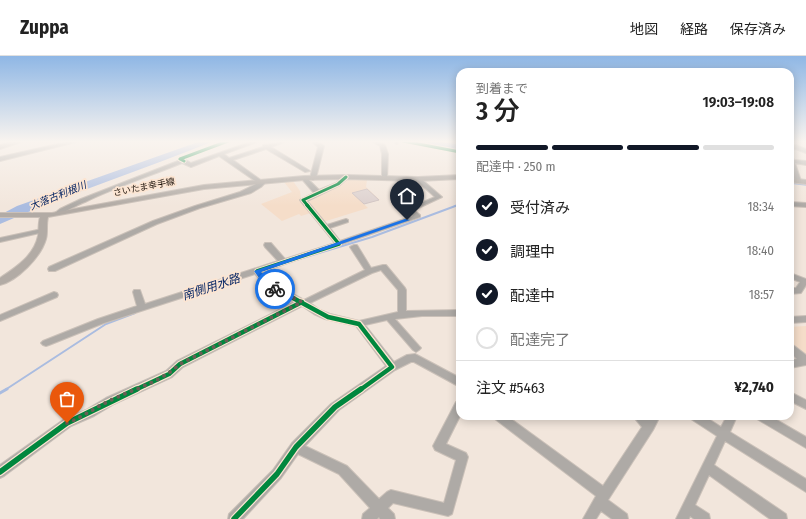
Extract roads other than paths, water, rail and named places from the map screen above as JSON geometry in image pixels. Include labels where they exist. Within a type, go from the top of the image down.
[{"type":"main road","name":"さいたま幸手線","points":[[0,215],[45,216],[204,187],[262,182],[305,175],[313,178],[346,177],[418,179],[456,177]]},
{"type":"main road","points":[[794,181],[806,182]]},
{"type":"main road","points":[[0,282],[28,261],[37,249],[42,238],[43,220],[45,216]]},
{"type":"street","points":[[57,214],[82,200],[178,163]]},
{"type":"street","points":[[187,163],[199,169]]},
{"type":"street","points":[[191,165],[197,163]]},
{"type":"street","points":[[52,269],[98,246],[189,210],[256,188],[262,182],[233,163]]},
{"type":"street","points":[[289,163],[305,175],[318,193]]},
{"type":"street","points":[[313,178],[317,163]]},
{"type":"street","points":[[385,163],[385,178]]},
{"type":"street","points":[[339,244],[303,200],[338,184],[346,177]]},
{"type":"street","points":[[46,343],[101,321],[339,244],[418,216],[409,210],[439,198],[418,179]]},
{"type":"street","points":[[794,204],[806,205]]},
{"type":"street","points":[[326,228],[346,221]]},
{"type":"street","points":[[0,240],[42,231]]},
{"type":"street","points":[[351,231],[357,238]]},
{"type":"street","points":[[268,245],[283,262]]},
{"type":"street","points":[[354,247],[369,271]]},
{"type":"street","points":[[0,472],[67,423],[90,413],[110,401],[169,374],[180,364],[303,302],[369,271],[383,267],[402,290],[402,315]]},
{"type":"street","points":[[257,271],[271,286],[303,302],[328,317],[359,324],[371,320],[421,312],[456,313]]},
{"type":"street","points":[[794,277],[806,282],[798,291],[794,291]]},
{"type":"street","points":[[137,292],[142,308]]},
{"type":"street","points":[[0,318],[54,295]]},
{"type":"street","points":[[389,317],[408,342],[416,348]]},
{"type":"street","points":[[794,320],[806,319]]},
{"type":"street","points":[[359,324],[392,367]]},
{"type":"street","points":[[794,350],[806,361]]},
{"type":"street","points":[[234,519],[277,474],[296,447],[335,407],[392,367],[410,358],[416,358],[456,382]]},
{"type":"street","points":[[794,363],[806,361]]},
{"type":"street","points":[[794,398],[806,405]]},
{"type":"street","points":[[368,519],[391,496],[448,510],[462,457],[439,446],[456,414]]},
{"type":"street","points":[[504,420],[602,499],[622,519]]},
{"type":"street","points":[[642,420],[648,426]]},
{"type":"street","points":[[589,519],[652,420]]},
{"type":"street","points":[[702,420],[806,486]]},
{"type":"street","points":[[682,519],[730,420]]},
{"type":"street","points":[[768,420],[806,443]]},
{"type":"street","points":[[296,447],[343,470],[389,519]]},
{"type":"street","points":[[707,468],[781,519]]},
{"type":"street","points":[[688,507],[704,519]]},
{"type":"water","name":"大落古利根川","points":[[140,163],[158,163],[53,202],[0,224],[0,215],[17,206]]},
{"type":"waterway","name":"南側用水路","points":[[794,184],[806,185]]},
{"type":"waterway","name":"南側用水路","points":[[296,260],[372,237],[456,206]]},
{"type":"waterway","name":"南側用水路","points":[[5,390],[106,324],[135,313]]},
{"type":"waterway","name":"南側用水路","points":[[0,393],[7,389]]}]
